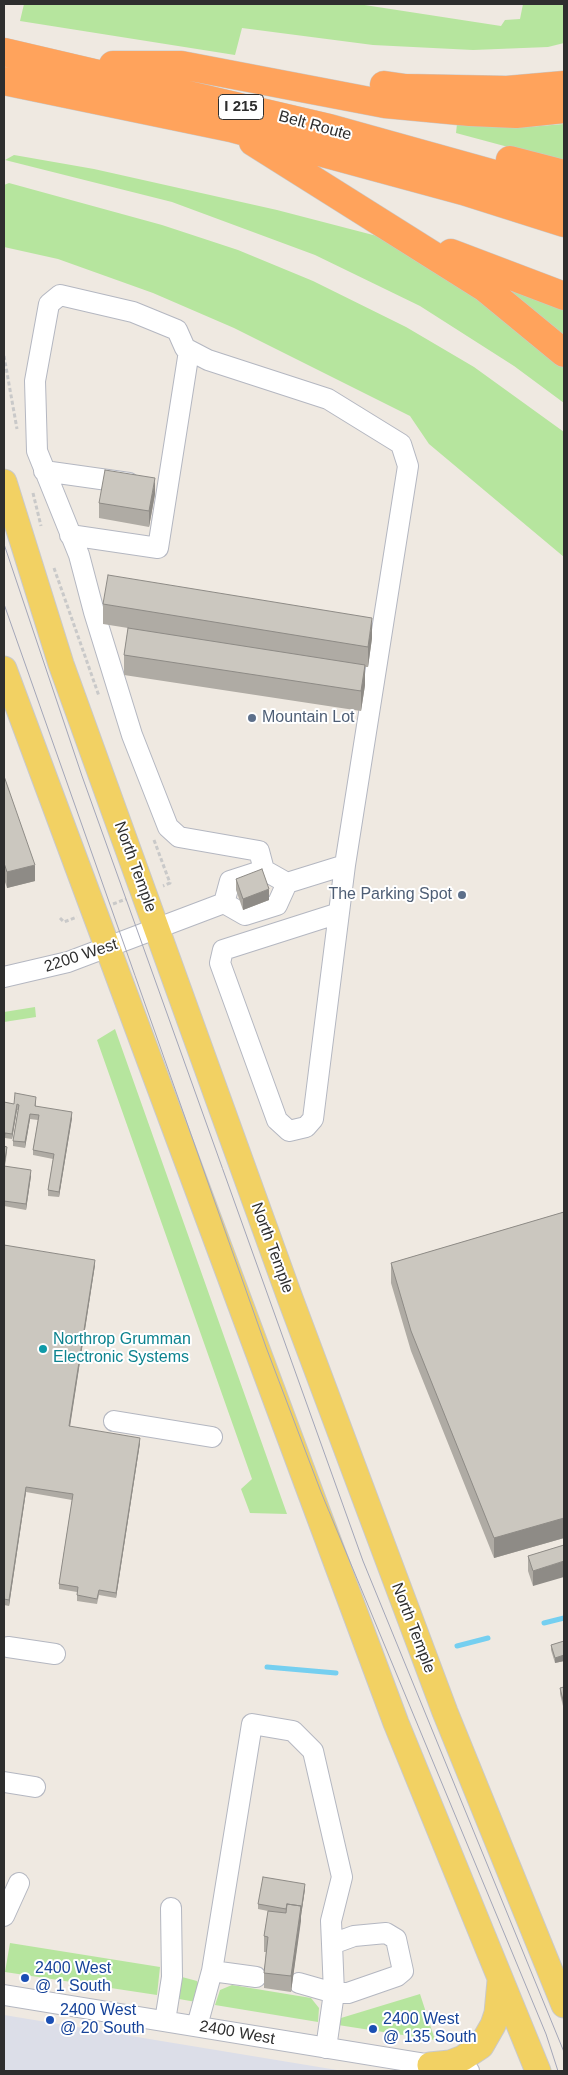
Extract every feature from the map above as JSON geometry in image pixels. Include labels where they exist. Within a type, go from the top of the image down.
[{"type":"highway","name":"Belt Route","points":[[10,53],[328,128],[530,184],[564,196]]},
{"type":"highway","points":[[59,65],[181,65],[228,61],[405,88],[507,90],[564,84]]},
{"type":"highway","points":[[181,65],[385,104],[470,112],[516,114],[564,109]]},
{"type":"highway","name":"Belt Route","points":[[11,82],[231,128],[464,191],[564,222]]},
{"type":"highway","points":[[231,128],[485,288],[564,352]]},
{"type":"highway","points":[[421,155],[496,156],[564,174]]},
{"type":"highway","points":[[394,231],[564,296]]},
{"type":"main road","name":"North Temple","points":[[4,482],[60,664],[290,1298],[445,1712],[564,2005]]},
{"type":"main road","points":[[4,669],[396,1723],[538,2071]]},
{"type":"main road","points":[[430,2065],[450,2063],[481,2046],[493,2025],[497,2013],[500,1979]]},
{"type":"street","points":[[287,883],[264,870],[259,851],[179,837],[168,827],[132,735],[94,612],[79,555],[37,451],[35,381],[49,304],[60,295],[133,312],[177,330],[184,348],[189,351],[208,360],[328,399],[401,444],[408,466],[345,864],[339,913],[313,1119],[306,1127],[289,1131],[277,1120],[220,963],[223,950],[339,913]]},
{"type":"street","points":[[70,535],[158,548],[189,351]]},
{"type":"street","points":[[44,470],[168,489]]},
{"type":"street","points":[[264,870],[230,881],[224,903],[245,915],[262,910],[276,905],[287,883],[345,864]]},
{"type":"street","name":"2200 West","points":[[4,977],[68,962],[224,903]]},
{"type":"street","points":[[114,1421],[212,1437]]},
{"type":"street","points":[[8,1647],[55,1654]]},
{"type":"street","points":[[197,2026],[212,1971],[252,1724],[293,1731],[313,1751],[342,1877],[331,1921],[334,1993],[326,2048]]},
{"type":"street","points":[[4,1782],[35,1787]]},
{"type":"street","points":[[4,1916],[19,1883]]},
{"type":"street","points":[[165,2021],[172,1977],[171,1908]]},
{"type":"street","points":[[299,1983],[334,1993],[348,1993],[398,1976],[403,1971],[396,1939],[386,1933],[354,1936],[332,1944]]},
{"type":"street","points":[[212,1971],[256,1977]]},
{"type":"street","name":"2400 West","points":[[4,1995],[469,2071]]},
{"type":"path","points":[[163,886],[170,883]]},
{"type":"path","points":[[60,918],[64,922]]},
{"type":"shaded area","points":[[4,2015],[343,2071],[4,2071]]},
{"type":"green space","points":[[24,4],[358,4],[501,26],[505,20],[520,19],[523,4],[564,4],[564,43],[548,47],[473,50],[373,45],[242,28],[235,55],[20,21]]},
{"type":"green space","points":[[457,124],[527,127],[564,124],[564,162],[456,133]]},
{"type":"green space","points":[[14,155],[94,169],[277,210],[400,242],[564,303],[564,403],[514,366],[420,306],[315,255],[172,202],[5,160]]},
{"type":"green space","points":[[9,183],[162,225],[238,250],[313,281],[406,327],[474,367],[564,432],[564,557],[429,444],[410,416],[234,328],[153,293],[58,259],[4,247],[4,185]]},
{"type":"green space","points":[[35,1007],[36,1017],[4,1022],[4,1012]]},
{"type":"green space","points":[[115,1029],[287,1514],[250,1513],[241,1489],[252,1479],[97,1040]]},
{"type":"green space","points":[[10,1943],[160,1967],[157,1995],[5,1972]]},
{"type":"green space","points":[[182,1977],[197,1981],[196,2002],[179,1999]]},
{"type":"green space","points":[[232,1985],[311,1998],[319,2008],[318,2022],[215,2005],[220,1990]]},
{"type":"green space","points":[[420,1994],[435,2040],[338,2025],[341,2018]]},
{"type":"building","points":[[105,470],[155,478],[149,511],[99,503]]},
{"type":"building","points":[[108,575],[372,618],[368,647],[103,604]]},
{"type":"building","points":[[128,628],[365,665],[361,691],[124,655]]},
{"type":"building","points":[[4,776],[35,865],[7,872],[4,863]]},
{"type":"building","points":[[262,869],[269,889],[243,899],[236,879]]},
{"type":"building","points":[[15,1093],[36,1097],[35,1106],[72,1112],[59,1192],[48,1190],[54,1154],[33,1150],[39,1115],[30,1114],[25,1142],[13,1141],[19,1105],[17,1104],[12,1134],[5,1133],[4,1142],[4,1102],[14,1104]]},
{"type":"building","points":[[4,1146],[7,1147],[4,1166]]},
{"type":"building","points":[[4,1166],[31,1170],[26,1204],[4,1201]]},
{"type":"building","points":[[564,1212],[564,1518],[494,1538],[411,1331],[391,1263]]},
{"type":"building","name":"Northrop Grumman Electronic Systems","points":[[4,1245],[95,1260],[69,1426],[140,1438],[116,1593],[99,1590],[97,1599],[77,1595],[78,1587],[59,1584],[73,1494],[26,1487],[9,1600],[4,1599]]},
{"type":"building","points":[[564,1545],[564,1561],[533,1571],[528,1556]]},
{"type":"building","points":[[564,1641],[564,1655],[555,1658],[551,1645]]},
{"type":"building","points":[[564,1687],[564,1704],[560,1688]]},
{"type":"building","points":[[263,1877],[305,1884],[301,1911],[301,1906],[287,1904],[286,1909],[258,1904]]},
{"type":"building","points":[[287,1904],[301,1906],[291,1976],[264,1973],[268,1937],[264,1936],[268,1911],[286,1913]]},
{"type":"waterway","points":[[544,1623],[564,1618]]},
{"type":"waterway","points":[[457,1646],[488,1638]]},
{"type":"waterway","points":[[267,1667],[336,1673]]},
{"type":"tram line","points":[[4,544],[82,776],[363,1561],[564,2052]]},
{"type":"tram line","points":[[4,604],[266,1347],[321,1492],[546,2034],[558,2071]]},
{"type":"place","name":"Mountain Lot","points":[[252,718]]},
{"type":"place","name":"The Parking Spot","points":[[462,895]]},
{"type":"place","name":"Northrop Grumman Electronic Systems","points":[[43,1349]]},
{"type":"place","name":"2400 West @ 1 South","points":[[25,1978]]},
{"type":"place","name":"2400 West @ 20 South","points":[[50,2020]]},
{"type":"place","name":"2400 West @ 135 South","points":[[373,2029]]}]
